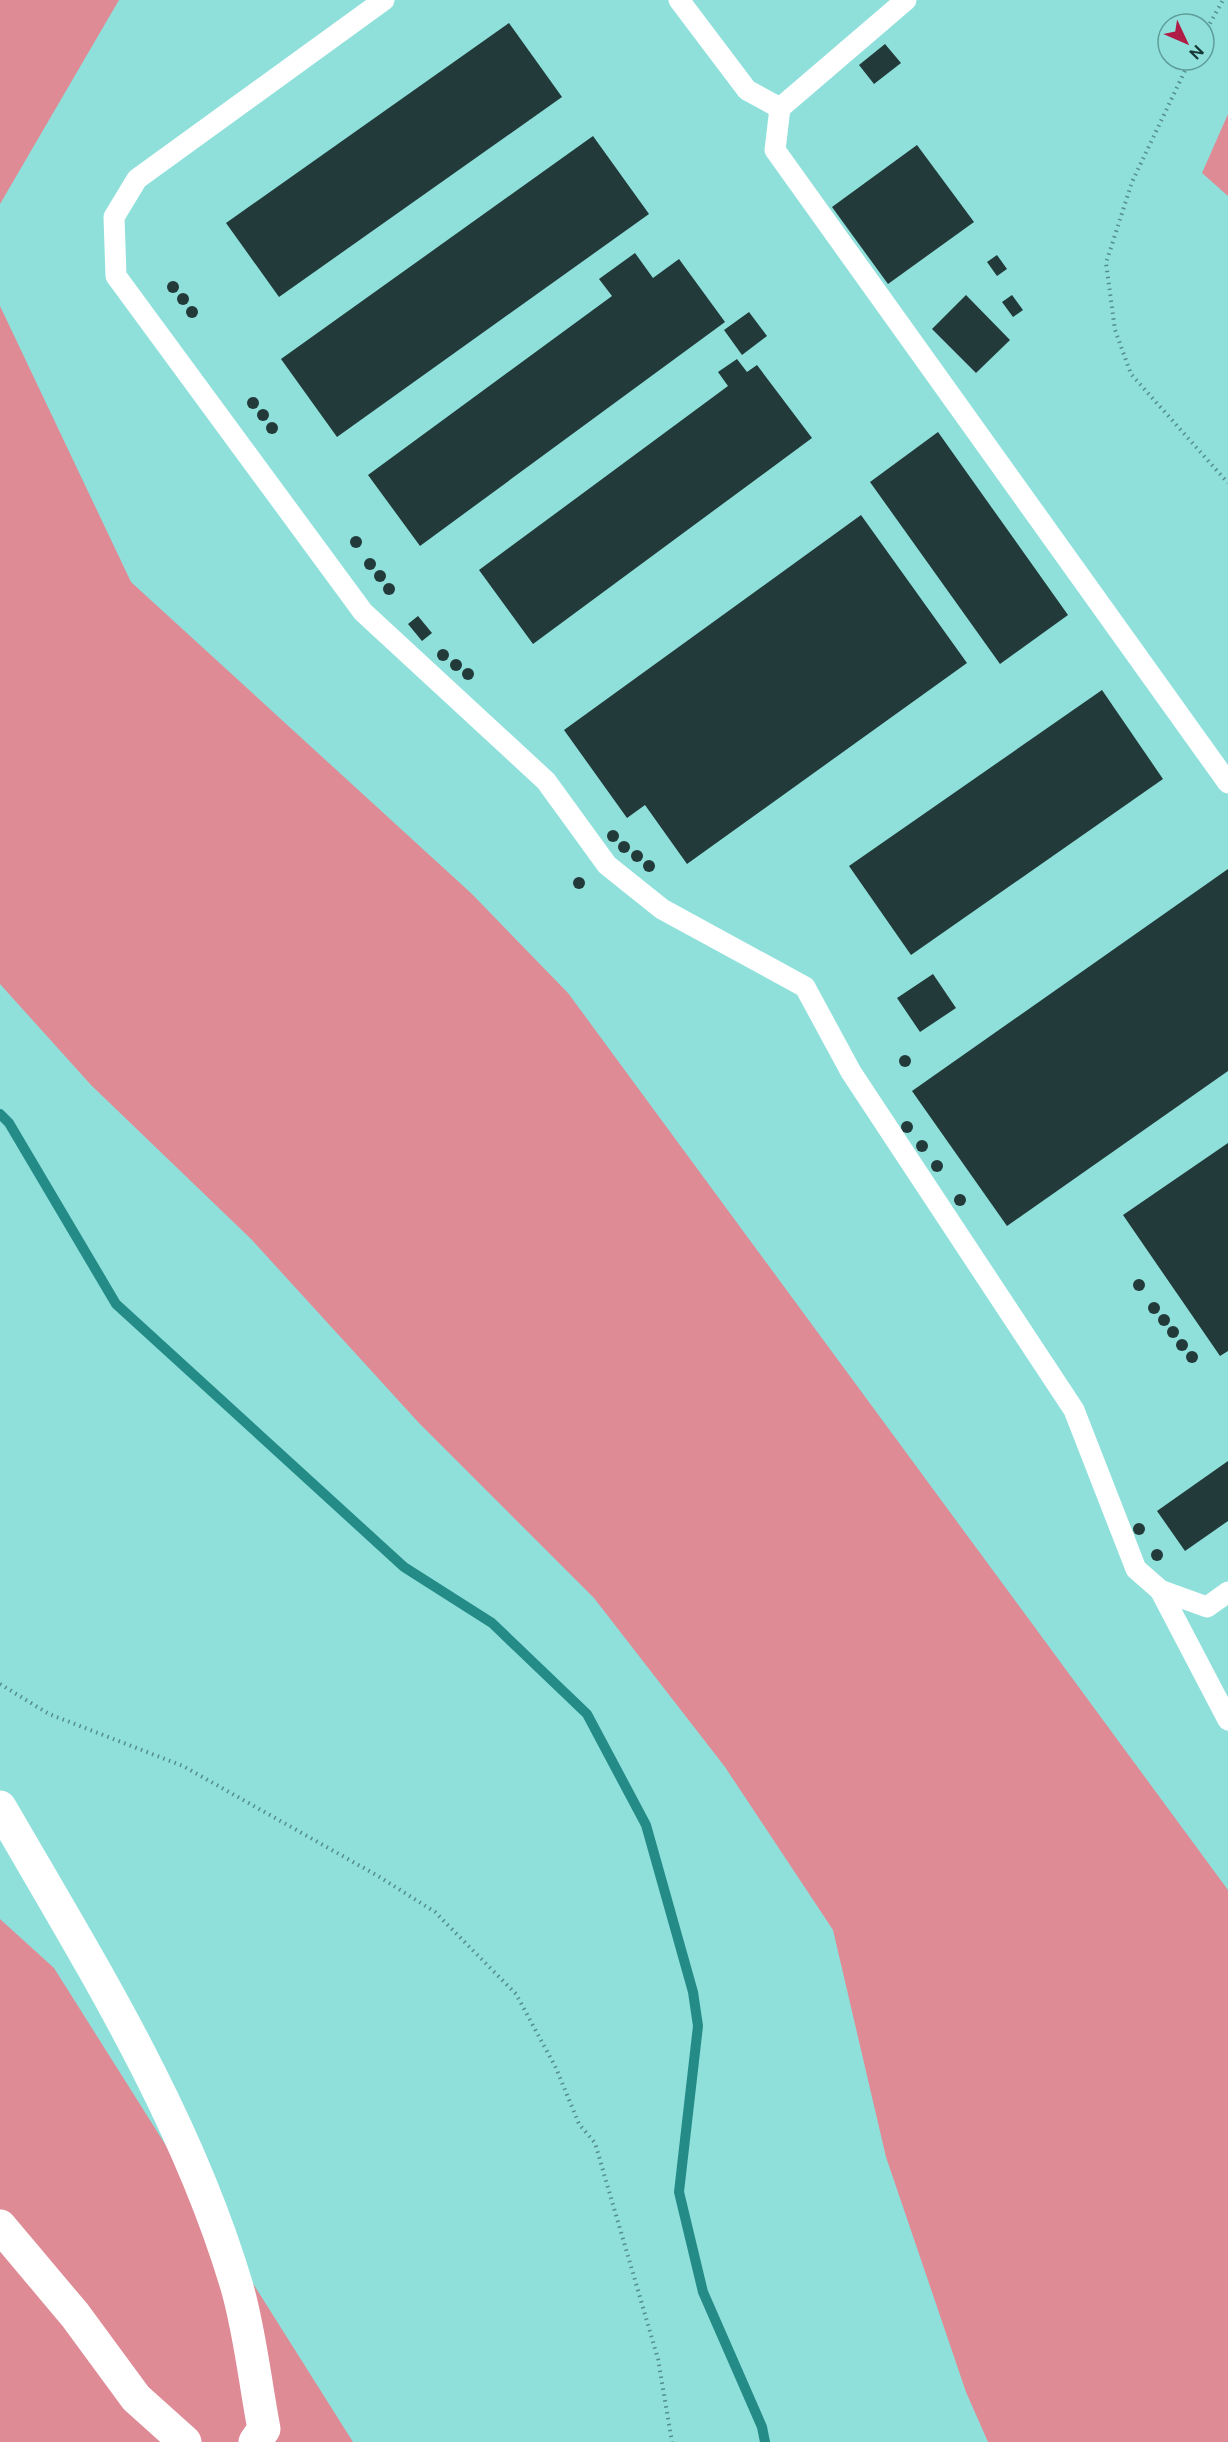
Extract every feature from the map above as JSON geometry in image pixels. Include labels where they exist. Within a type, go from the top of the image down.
[{"type":"street","points":[[0,1807],[124,2023],[193,2163],[237,2288],[264,2429],[255,2442]]},
{"type":"street","points":[[0,2226],[75,2315],[136,2398],[185,2442]]},
{"type":"lane","points":[[384,0],[137,179],[114,217],[116,276],[363,612],[546,781],[607,865],[662,909],[805,987],[851,1072],[1074,1410],[1136,1569],[1160,1590],[1228,1720]]},
{"type":"lane","points":[[679,0],[747,90],[780,108]]},
{"type":"lane","points":[[906,0],[780,108],[775,150],[1228,783]]},
{"type":"lane","points":[[1160,1590],[1207,1607],[1228,1592]]},
{"type":"path","points":[[1184,72],[1132,182],[1106,264],[1115,330],[1131,374],[1228,483]]},
{"type":"path","points":[[0,1684],[49,1714],[183,1766],[378,1876],[435,1912],[516,1994],[556,2068],[579,2124],[595,2143],[658,2359],[672,2442]]},
{"type":"shaded area","points":[[0,0],[119,0],[0,204]]},
{"type":"shaded area","points":[[1228,114],[1228,196],[1202,173]]},
{"type":"shaded area","points":[[0,306],[131,582],[472,894],[568,993],[1228,1890],[1228,2442],[988,2442],[966,2392],[886,2157],[833,1930],[725,1767],[594,1598],[419,1423],[251,1239],[91,1085],[0,984]]},
{"type":"shaded area","points":[[0,1919],[54,1968],[353,2442],[0,2442]]},
{"type":"building","points":[[509,23],[562,97],[279,297],[226,223]]},
{"type":"building","points":[[885,44],[901,63],[874,84],[859,65]]},
{"type":"building","points":[[593,136],[649,214],[337,437],[281,359]]},
{"type":"building","points":[[917,145],[974,222],[888,284],[832,207]]},
{"type":"building","points":[[635,253],[653,278],[679,259],[725,322],[420,546],[368,475],[612,296],[599,279]]},
{"type":"building","points":[[997,255],[1007,269],[997,276],[987,262]]},
{"type":"building","points":[[175,281],[179,287],[175,293],[171,293],[167,285]]},
{"type":"building","points":[[185,293],[189,299],[185,305],[181,305],[177,297]]},
{"type":"building","points":[[966,295],[1010,340],[976,373],[932,329]]},
{"type":"building","points":[[1012,295],[1023,310],[1013,317],[1002,302]]},
{"type":"building","points":[[194,306],[198,312],[194,318],[190,318],[186,310]]},
{"type":"building","points":[[749,312],[767,336],[742,355],[724,330]]},
{"type":"building","points":[[737,359],[747,372],[757,365],[812,438],[533,644],[479,570],[728,386],[718,372]]},
{"type":"building","points":[[255,397],[259,403],[255,409],[251,409],[247,401]]},
{"type":"building","points":[[265,409],[269,415],[265,421],[261,421],[257,413]]},
{"type":"building","points":[[274,422],[278,428],[274,434],[270,434],[266,426]]},
{"type":"building","points":[[938,432],[1068,615],[1000,664],[870,482]]},
{"type":"building","points":[[861,515],[967,663],[687,864],[645,805],[627,818],[564,730]]},
{"type":"building","points":[[358,536],[362,542],[358,548],[354,548],[350,540]]},
{"type":"building","points":[[372,558],[376,564],[372,570],[368,570],[364,562]]},
{"type":"building","points":[[382,570],[386,576],[382,582],[378,582],[374,574]]},
{"type":"building","points":[[391,583],[395,589],[391,595],[387,595],[383,587]]},
{"type":"building","points":[[418,616],[432,633],[422,641],[408,624]]},
{"type":"building","points":[[445,649],[449,655],[445,661],[441,661],[437,653]]},
{"type":"building","points":[[458,659],[462,665],[458,671],[454,671],[450,663]]},
{"type":"building","points":[[470,668],[474,674],[470,680],[466,680],[462,672]]},
{"type":"building","points":[[1102,690],[1163,779],[911,955],[849,866]]},
{"type":"building","points":[[615,830],[619,836],[615,842],[611,842],[607,834]]},
{"type":"building","points":[[626,841],[630,847],[626,853],[622,853],[618,845]]},
{"type":"building","points":[[639,850],[643,856],[639,862],[635,862],[631,854]]},
{"type":"building","points":[[651,860],[655,866],[651,872],[647,872],[643,864]]},
{"type":"building","points":[[1228,869],[1228,1071],[1007,1226],[912,1091]]},
{"type":"building","points":[[581,877],[585,883],[581,889],[577,889],[573,881]]},
{"type":"building","points":[[933,974],[956,1008],[920,1032],[897,998]]},
{"type":"building","points":[[907,1055],[911,1061],[907,1067],[903,1067],[899,1059]]},
{"type":"building","points":[[909,1121],[913,1127],[909,1133],[905,1133],[901,1125]]},
{"type":"building","points":[[924,1140],[928,1146],[924,1152],[920,1152],[916,1144]]},
{"type":"building","points":[[1228,1143],[1228,1351],[1220,1356],[1123,1215]]},
{"type":"building","points":[[939,1160],[943,1166],[939,1172],[935,1172],[931,1164]]},
{"type":"building","points":[[962,1194],[966,1200],[962,1206],[958,1206],[954,1198]]},
{"type":"building","points":[[1141,1279],[1145,1285],[1141,1291],[1137,1291],[1133,1283]]},
{"type":"building","points":[[1156,1302],[1160,1308],[1156,1314],[1152,1314],[1148,1306]]},
{"type":"building","points":[[1166,1314],[1170,1320],[1166,1326],[1162,1326],[1158,1318]]},
{"type":"building","points":[[1175,1326],[1179,1332],[1175,1338],[1171,1338],[1167,1330]]},
{"type":"building","points":[[1184,1339],[1188,1345],[1184,1351],[1180,1351],[1176,1343]]},
{"type":"building","points":[[1194,1351],[1198,1357],[1194,1363],[1190,1363],[1186,1355]]},
{"type":"building","points":[[1228,1461],[1228,1521],[1185,1551],[1157,1511]]},
{"type":"building","points":[[1141,1523],[1145,1529],[1141,1535],[1137,1535],[1133,1527]]},
{"type":"building","points":[[1159,1549],[1163,1555],[1159,1561],[1155,1561],[1151,1553]]},
{"type":"waterway","points":[[0,1114],[9,1123],[116,1304],[404,1567],[492,1623],[587,1714],[646,1825],[693,1992],[698,2026],[679,2192],[703,2292],[762,2427],[765,2442]]}]
